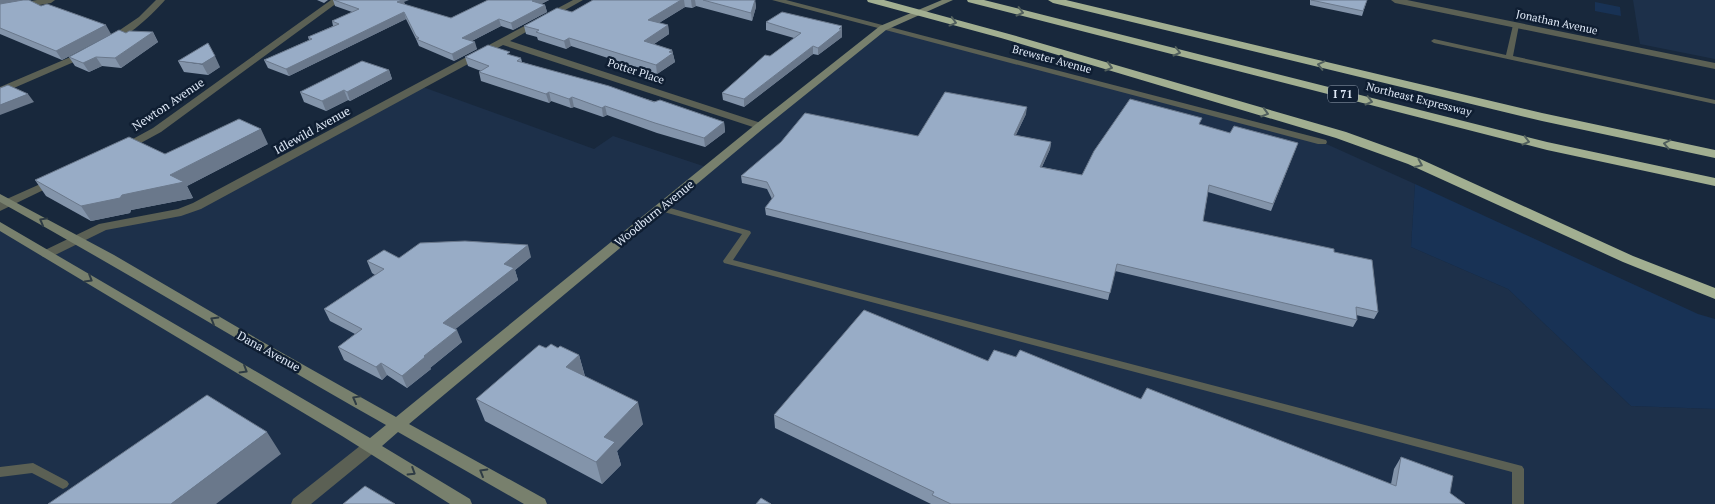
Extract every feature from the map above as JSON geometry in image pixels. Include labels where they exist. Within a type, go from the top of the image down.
[{"type":"highway","points":[[872,0],[1053,50],[1341,135],[1412,161],[1628,259],[1715,294]]},
{"type":"highway","name":"Northeast Expressway","points":[[972,0],[1548,146],[1715,182]]},
{"type":"highway","name":"Northeast Expressway","points":[[1053,0],[1523,113],[1715,154]]},
{"type":"street","points":[[0,9],[50,0]]},
{"type":"street","points":[[0,91],[98,48],[142,19],[161,0]]},
{"type":"street","name":"Newton Avenue","points":[[110,154],[157,130],[337,0]]},
{"type":"street","name":"Idlewild Avenue","points":[[47,254],[104,227],[181,212],[198,206],[579,0]]},
{"type":"street","name":"Brewster Avenue","points":[[776,0],[1322,142]]},
{"type":"street","name":"Woodburn Avenue","points":[[371,446],[760,126],[883,28],[949,0]]},
{"type":"street","name":"Jonathan Avenue","points":[[1395,0],[1715,66]]},
{"type":"street","name":"Potter Place","points":[[503,42],[760,126]]},
{"type":"street","points":[[3,202],[68,175]]},
{"type":"street","name":"Dana Avenue","points":[[3,202],[76,239],[256,345],[398,423],[539,504]]},
{"type":"street","points":[[0,226],[371,446],[464,504]]},
{"type":"street","points":[[299,504],[371,446]]},
{"type":"lane","points":[[1510,58],[1516,25]]},
{"type":"lane","points":[[1434,41],[1715,102]]},
{"type":"lane","points":[[660,208],[747,233],[727,261],[1518,469],[1518,504]]},
{"type":"lane","points":[[0,472],[33,468],[63,484]]},
{"type":"shaded area","points":[[1633,0],[1715,0],[1715,59],[1640,44]]},
{"type":"shaded area","points":[[1595,2],[1620,7],[1621,16],[1595,11]]},
{"type":"shaded area","points":[[883,28],[1322,142],[1415,184],[1411,247],[1508,289],[1631,406],[1715,409],[1715,504],[0,504],[0,226],[47,254],[89,233],[181,212],[420,86],[594,149],[613,136],[709,168]]},
{"type":"shaded area","points":[[1415,184],[1698,314],[1715,319],[1715,409],[1631,406],[1508,289],[1411,247]]},
{"type":"building","points":[[29,0],[41,6],[47,4],[106,25],[56,51],[0,28],[0,4]]},
{"type":"building","points":[[334,0],[402,0],[397,2],[451,18],[488,0],[534,0],[532,1],[545,5],[511,23],[499,19],[462,38],[475,42],[452,54],[416,39],[419,38],[416,36],[404,12],[286,69],[264,60],[312,39],[308,37],[339,24],[332,21],[359,9]]},
{"type":"building","points":[[593,0],[681,0],[648,20],[668,25],[644,41],[672,50],[669,52],[673,53],[656,65],[569,38],[564,41],[536,32],[539,30],[524,26],[557,8],[572,12]]},
{"type":"building","points":[[703,0],[755,0],[751,13]]},
{"type":"building","points":[[1311,0],[1367,0],[1363,11]]},
{"type":"building","points":[[782,12],[842,26],[839,29],[842,29],[818,48],[813,46],[744,99],[722,93],[765,55],[770,56],[801,33],[766,22]]},
{"type":"building","points":[[119,30],[126,33],[129,31],[153,32],[115,58],[96,57],[83,63],[69,57]]},
{"type":"building","points":[[208,43],[215,56],[202,64],[178,61]]},
{"type":"building","points":[[488,45],[510,52],[507,54],[521,58],[517,61],[609,86],[654,102],[660,100],[724,122],[704,138],[605,106],[602,108],[572,97],[569,99],[549,92],[546,94],[479,72],[489,66],[465,57]]},
{"type":"building","points":[[362,61],[389,70],[347,92],[344,90],[322,101],[300,92]]},
{"type":"building","points":[[8,85],[28,94],[0,105],[0,88]]},
{"type":"building","points":[[945,92],[1027,107],[1014,135],[1051,142],[1040,167],[1082,175],[1094,151],[1130,99],[1202,118],[1199,124],[1230,133],[1234,126],[1298,143],[1273,204],[1209,185],[1203,221],[1334,249],[1334,252],[1372,260],[1378,312],[1356,307],[1357,320],[1117,264],[1110,293],[765,208],[774,196],[767,182],[741,176],[781,142],[805,113],[918,136]]},
{"type":"building","points":[[239,119],[261,129],[170,175],[184,182],[81,206],[35,180],[129,137],[165,154]]},
{"type":"building","points":[[465,241],[528,245],[504,264],[514,268],[443,323],[457,330],[425,357],[402,376],[381,363],[376,367],[338,347],[362,329],[324,309],[384,269],[367,261],[384,250],[399,258],[420,243]]},
{"type":"building","points":[[864,310],[988,361],[994,350],[1016,357],[1020,350],[1141,399],[1147,388],[1396,486],[1401,457],[1453,476],[1450,493],[1465,504],[951,504],[932,495],[934,492],[774,415]]},
{"type":"building","points":[[551,344],[579,355],[566,367],[638,402],[604,437],[615,442],[596,462],[476,399],[539,345],[546,348]]},
{"type":"building","points":[[207,395],[267,432],[171,504],[48,504]]},
{"type":"building","points":[[365,486],[395,504],[343,504]]},
{"type":"building","points":[[761,498],[771,504],[756,504]]}]
